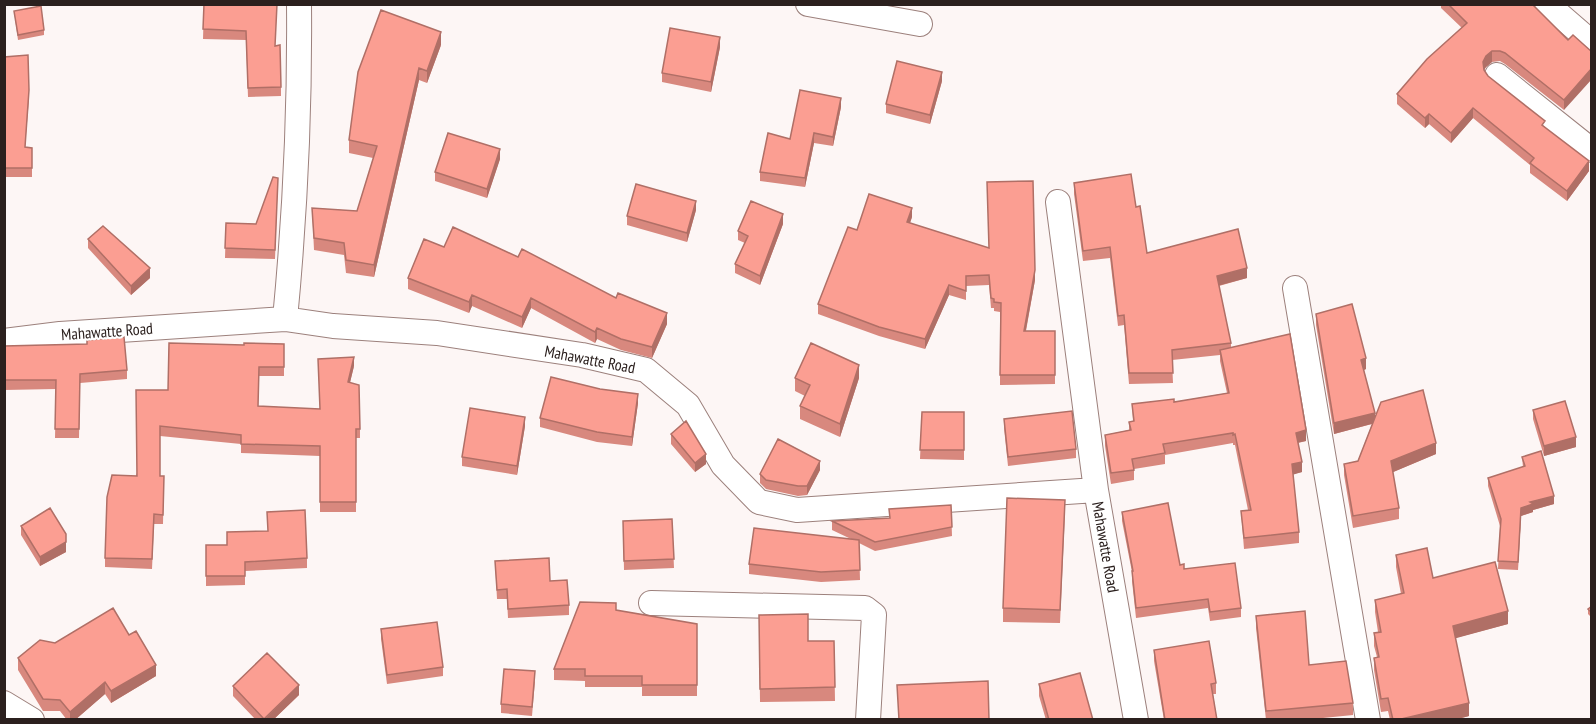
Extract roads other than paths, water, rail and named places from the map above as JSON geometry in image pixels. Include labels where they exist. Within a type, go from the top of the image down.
[{"type":"street","points":[[285,319],[292,253],[300,55],[299,4]]},
{"type":"street","points":[[808,4],[920,24]]},
{"type":"street","points":[[1547,4],[1592,43]]},
{"type":"street","points":[[1497,75],[1592,150]]},
{"type":"street","points":[[1058,202],[1096,490]]},
{"type":"street","points":[[1295,288],[1368,720]]},
{"type":"street","name":"Mahawatte Road","points":[[4,340],[60,334],[285,319],[333,326],[437,333],[582,355],[646,370],[688,405],[723,465],[759,502],[797,510],[1096,490],[1136,720]]},
{"type":"street","points":[[651,603],[865,608],[874,615],[868,720]]},
{"type":"street","points":[[4,703],[32,720]]}]
